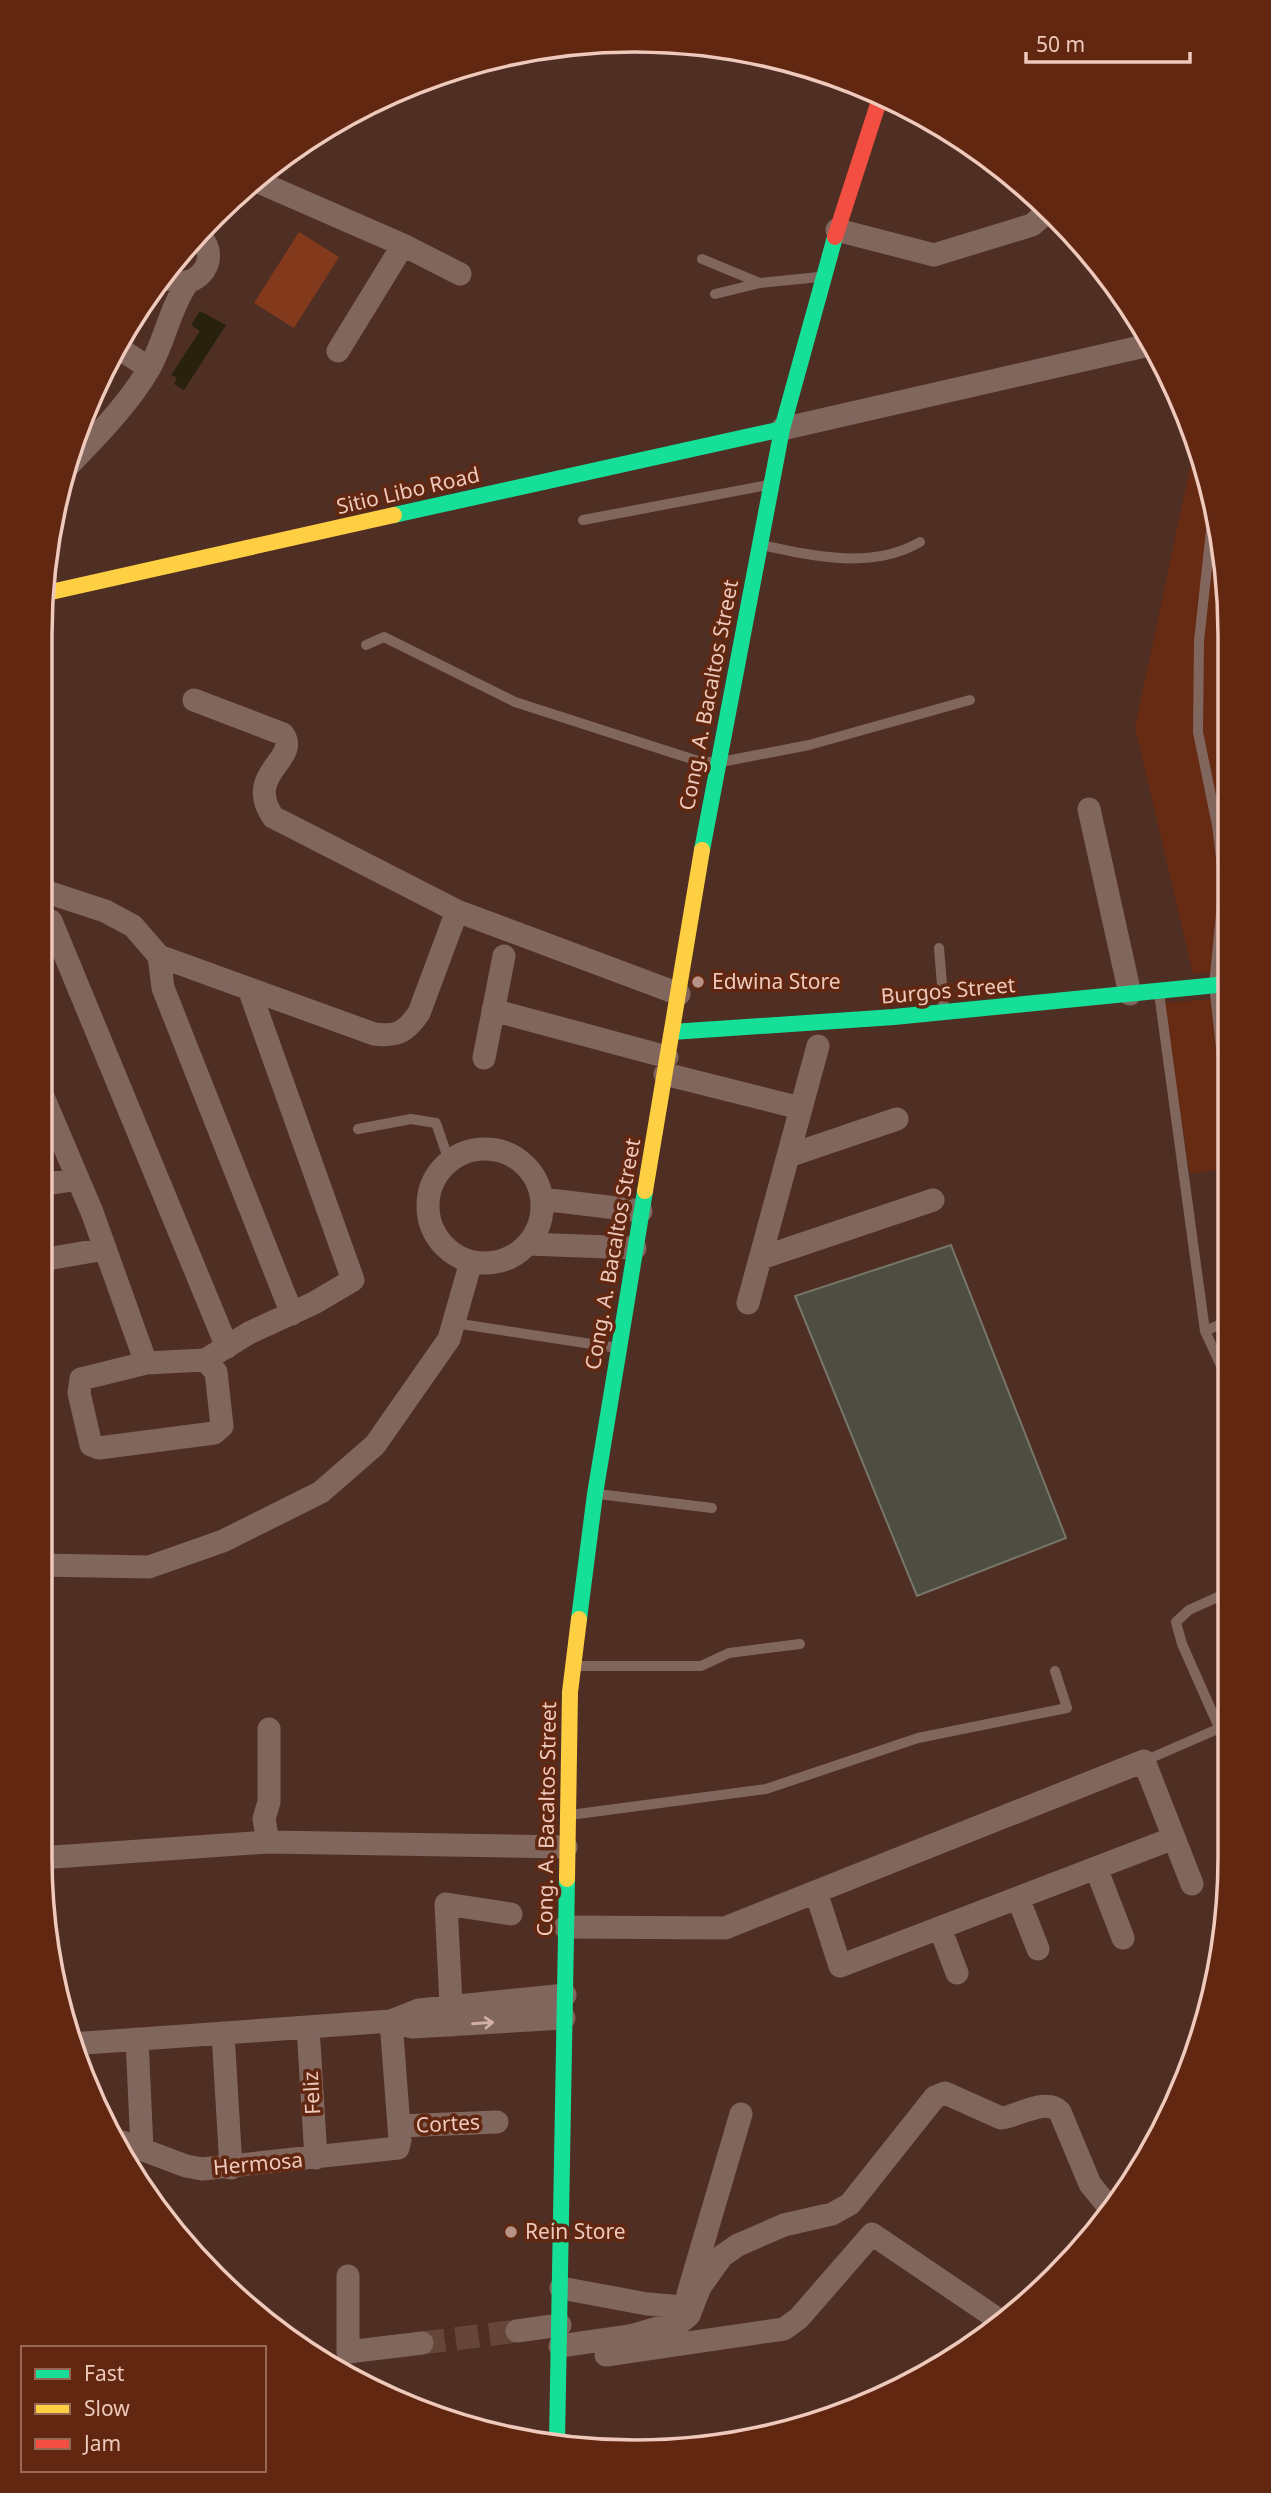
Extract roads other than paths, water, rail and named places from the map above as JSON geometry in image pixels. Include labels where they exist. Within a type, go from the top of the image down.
[{"type":"street","name":"Cong. A. Bacaltos Street","points":[[556,2435],[561,2288],[566,1847],[573,1666],[595,1494],[716,763],[782,429],[822,277],[878,106]]},
{"type":"street","points":[[266,185],[403,245],[460,274]]},
{"type":"street","points":[[837,230],[934,255],[1032,225],[1041,217]]},
{"type":"street","points":[[90,430],[149,368],[178,297],[188,282],[203,274],[210,259],[206,241]]},
{"type":"street","points":[[338,351],[403,245]]},
{"type":"street","points":[[173,281],[188,282]]},
{"type":"street","points":[[782,429],[1141,347]]},
{"type":"street","points":[[126,353],[149,368]]},
{"type":"street","name":"Sitio Libo Road","points":[[54,591],[782,429]]},
{"type":"street","points":[[194,700],[283,734],[287,740],[287,748],[264,783],[263,802],[273,817],[457,911],[679,994]]},
{"type":"street","points":[[1089,808],[1130,994]]},
{"type":"street","points":[[52,894],[105,911],[133,926],[159,956],[374,1034],[395,1037],[410,1027],[419,1013],[457,911]]},
{"type":"street","points":[[52,923],[227,1347]]},
{"type":"street","points":[[159,956],[163,988],[292,1314]]},
{"type":"street","points":[[484,1058],[504,956]]},
{"type":"street","name":"Burgos Street","points":[[672,1032],[944,1012],[1218,984]]},
{"type":"street","points":[[205,1360],[216,1372],[222,1426],[214,1433],[99,1448],[92,1445],[79,1393],[81,1379],[146,1363],[205,1360],[353,1280],[249,989]]},
{"type":"street","points":[[493,1010],[800,1108]]},
{"type":"street","points":[[748,1303],[818,1046]]},
{"type":"street","points":[[788,1156],[897,1119]]},
{"type":"street","points":[[52,1129],[78,1179],[146,1363]]},
{"type":"street","points":[[481,1149],[514,1157],[527,1168],[542,1199],[540,1223],[528,1244],[512,1257],[492,1263],[471,1262],[452,1253],[436,1238],[428,1218],[428,1197],[435,1177],[449,1161],[464,1153],[481,1149]]},
{"type":"street","points":[[52,1183],[78,1179]]},
{"type":"street","points":[[542,1199],[641,1211]]},
{"type":"street","points":[[761,1258],[933,1200]]},
{"type":"street","points":[[528,1244],[635,1248]]},
{"type":"street","points":[[52,1258],[105,1249]]},
{"type":"street","points":[[52,1565],[149,1567],[223,1541],[321,1492],[375,1445],[449,1339],[471,1262]]},
{"type":"street","points":[[268,1842],[264,1819],[269,1802],[269,1730]]},
{"type":"street","points":[[565,1927],[725,1928],[1144,1761],[1192,1884]]},
{"type":"street","points":[[816,1892],[840,1966],[1174,1838]]},
{"type":"street","points":[[52,1857],[268,1842],[566,1847]]},
{"type":"street","points":[[1096,1868],[1123,1938]]},
{"type":"street","points":[[1018,1898],[1038,1949]]},
{"type":"street","points":[[451,2016],[446,1904],[511,1914]]},
{"type":"street","points":[[940,1928],[957,1972]]},
{"type":"street","points":[[82,2043],[391,2021],[419,2010],[451,2016],[564,2007]]},
{"type":"street","points":[[391,2021],[398,2137]]},
{"type":"street","name":"Feliz","points":[[308,2027],[316,2158]]},
{"type":"street","points":[[223,2033],[231,2168]]},
{"type":"street","points":[[132,2145],[137,2039]]},
{"type":"street","points":[[561,2288],[689,2315],[700,2287],[722,2256],[738,2245],[784,2225],[842,2210],[935,2097],[945,2093],[1001,2118],[1046,2105],[1054,2106],[1060,2112],[1090,2184],[1105,2202]]},
{"type":"street","points":[[683,2314],[741,2114]]},
{"type":"street","name":"Cortes","points":[[398,2137],[497,2122]]},
{"type":"street","name":"Hermosa","points":[[132,2145],[186,2166],[231,2168],[316,2158],[398,2137]]},
{"type":"street","points":[[517,2330],[560,2344],[784,2329],[799,2318],[872,2234],[994,2317]]},
{"type":"street","points":[[348,2276],[348,2352],[422,2343]]},
{"type":"street","points":[[560,2344],[630,2336],[683,2314]]},
{"type":"lane","points":[[702,260],[760,283]]},
{"type":"lane","points":[[715,294],[760,283],[822,277]]},
{"type":"lane","points":[[583,520],[771,484]]},
{"type":"lane","points":[[1210,539],[1199,641],[1198,732],[1218,833]]},
{"type":"lane","points":[[759,545],[814,556],[870,559],[906,550],[920,542]]},
{"type":"lane","points":[[366,645],[384,638],[515,702],[695,761],[716,763],[809,745],[971,700]]},
{"type":"lane","points":[[939,947],[944,1012]]},
{"type":"lane","points":[[1159,991],[1205,1331],[1218,1359]]},
{"type":"lane","points":[[358,1129],[411,1119],[436,1122],[449,1161]]},
{"type":"lane","points":[[454,1323],[618,1348]]},
{"type":"lane","points":[[1205,1331],[1218,1325]]},
{"type":"lane","points":[[595,1494],[712,1508]]},
{"type":"lane","points":[[1218,1597],[1189,1611],[1176,1622],[1182,1644],[1218,1724]]},
{"type":"lane","points":[[573,1666],[701,1666],[729,1653],[800,1644]]},
{"type":"lane","points":[[567,1815],[766,1790],[918,1738],[1067,1708],[1055,1671]]},
{"type":"lane","points":[[1144,1761],[1218,1729]]},
{"type":"tunnel","points":[[422,2343],[517,2331]]},
{"type":"place","name":"Edwina Store","points":[[698,982]]},
{"type":"place","name":"Rein Store","points":[[511,2232]]}]
